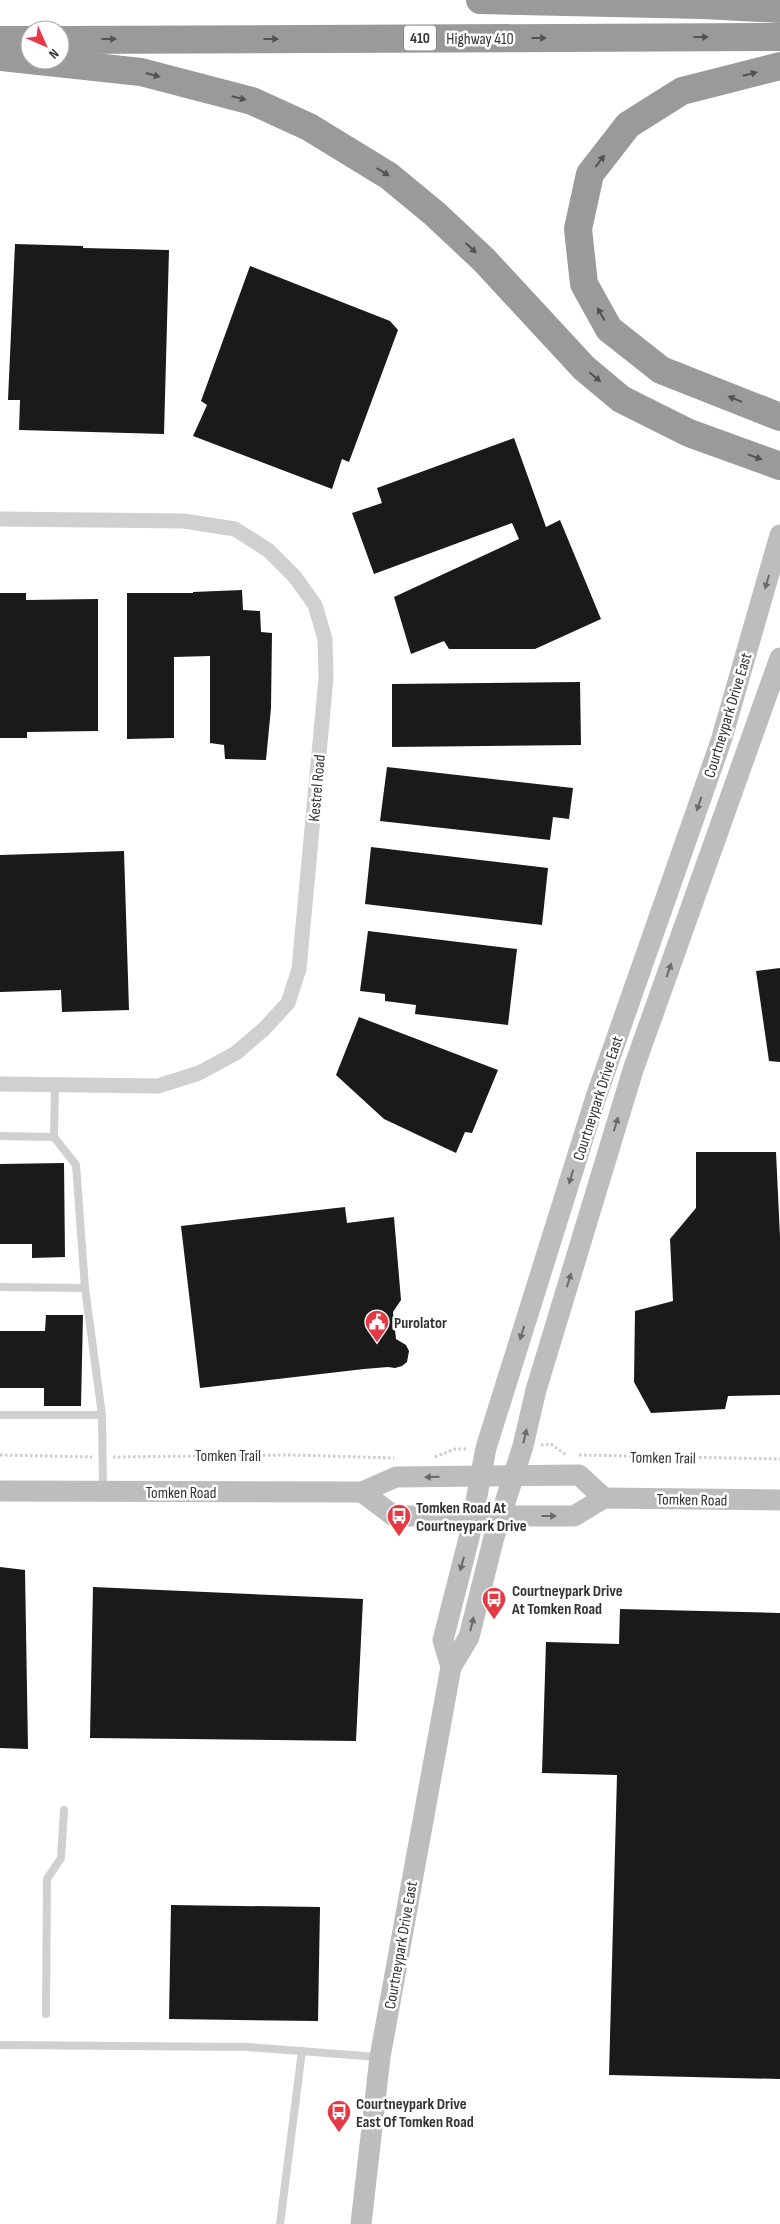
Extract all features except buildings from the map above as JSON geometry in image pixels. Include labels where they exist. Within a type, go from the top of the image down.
[{"type":"highway","points":[[480,0],[703,5],[780,9]]},
{"type":"highway","name":"Highway 410","points":[[70,40],[780,37]]},
{"type":"highway","points":[[0,40],[20,40]]},
{"type":"highway","points":[[0,57],[141,72],[252,101],[309,127],[389,176],[435,214],[484,260],[584,368],[622,399],[689,433],[780,466]]},
{"type":"highway","points":[[780,66],[682,91],[628,125],[590,174],[578,229],[584,284],[609,329],[660,370],[780,417]]},
{"type":"main road","name":"Courtneypark Drive East","points":[[451,1667],[442,1640],[473,1516],[489,1438],[596,1097],[721,741],[780,535]]},
{"type":"main road","name":"Courtneypark Drive East","points":[[361,2224],[380,2057],[451,1667],[469,1637],[500,1516],[523,1446],[536,1390],[633,1070],[780,658]]},
{"type":"main road","name":"Tomken Road","points":[[0,1491],[362,1492],[396,1477],[578,1475],[604,1498],[780,1500]]},
{"type":"main road","points":[[362,1492],[394,1516],[574,1516],[604,1498]]},
{"type":"street","name":"Kestrel Road","points":[[0,519],[184,521],[235,529],[268,550],[295,578],[315,605],[325,639],[326,678],[299,969],[288,1003],[264,1029],[236,1053],[199,1073],[158,1086],[0,1084]]},
{"type":"lane","points":[[55,1084],[54,1137],[76,1165],[85,1288],[102,1415],[102,1492]]},
{"type":"lane","points":[[0,1136],[54,1137]]},
{"type":"lane","points":[[0,1287],[85,1288]]},
{"type":"lane","points":[[0,1415],[102,1415]]},
{"type":"lane","points":[[46,2014],[47,1879],[61,1858],[64,1810]]},
{"type":"lane","points":[[0,2045],[248,2047],[380,2057]]},
{"type":"lane","points":[[280,2224],[302,2051]]},
{"type":"path","name":"Tomken Trail","points":[[551,1444],[564,1455],[780,1459]]},
{"type":"path","points":[[431,1459],[455,1449]]},
{"type":"path","name":"Tomken Trail","points":[[0,1455],[102,1457],[291,1455],[401,1458]]},
{"type":"place","name":"Purolator","points":[[377,1343]]},
{"type":"place","name":"Tomken Road At Courtneypark Drive","points":[[399,1537]]},
{"type":"place","name":"Courtneypark Drive At Tomken Road","points":[[494,1620]]},
{"type":"place","name":"Courtneypark Drive East Of Tomken Road","points":[[339,2133]]}]
